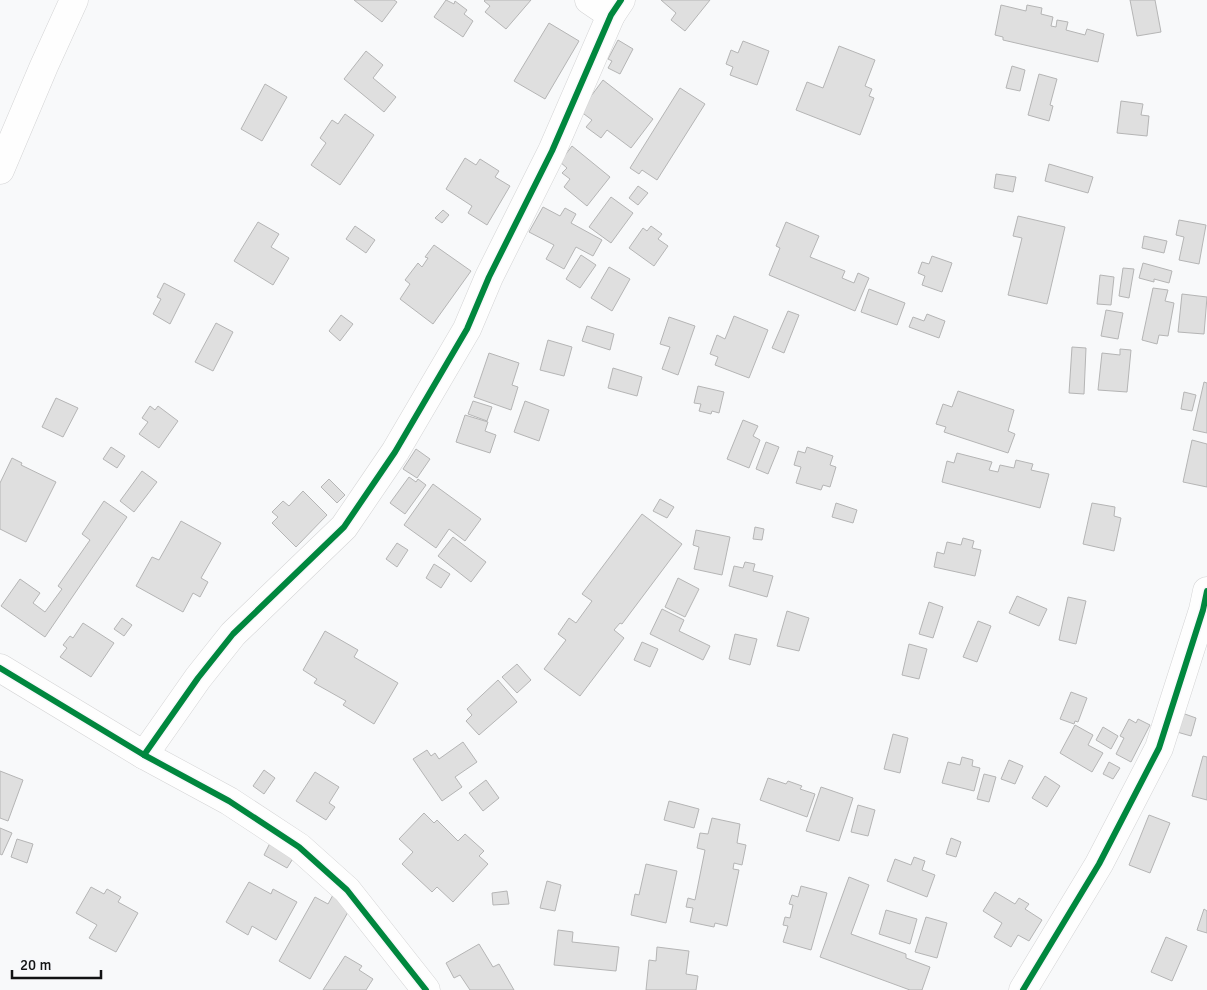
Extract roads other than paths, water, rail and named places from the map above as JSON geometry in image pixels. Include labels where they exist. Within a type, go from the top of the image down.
[{"type":"street","points":[[0,170],[40,74],[74,0]]},
{"type":"street","points":[[144,755],[198,678],[233,634],[344,528],[395,452],[467,329],[489,277],[552,151],[607,5]]},
{"type":"street","points":[[1023,990],[1099,864],[1159,748],[1207,592]]},
{"type":"street","points":[[0,668],[144,755],[229,801],[299,847],[347,890],[426,990]]}]
